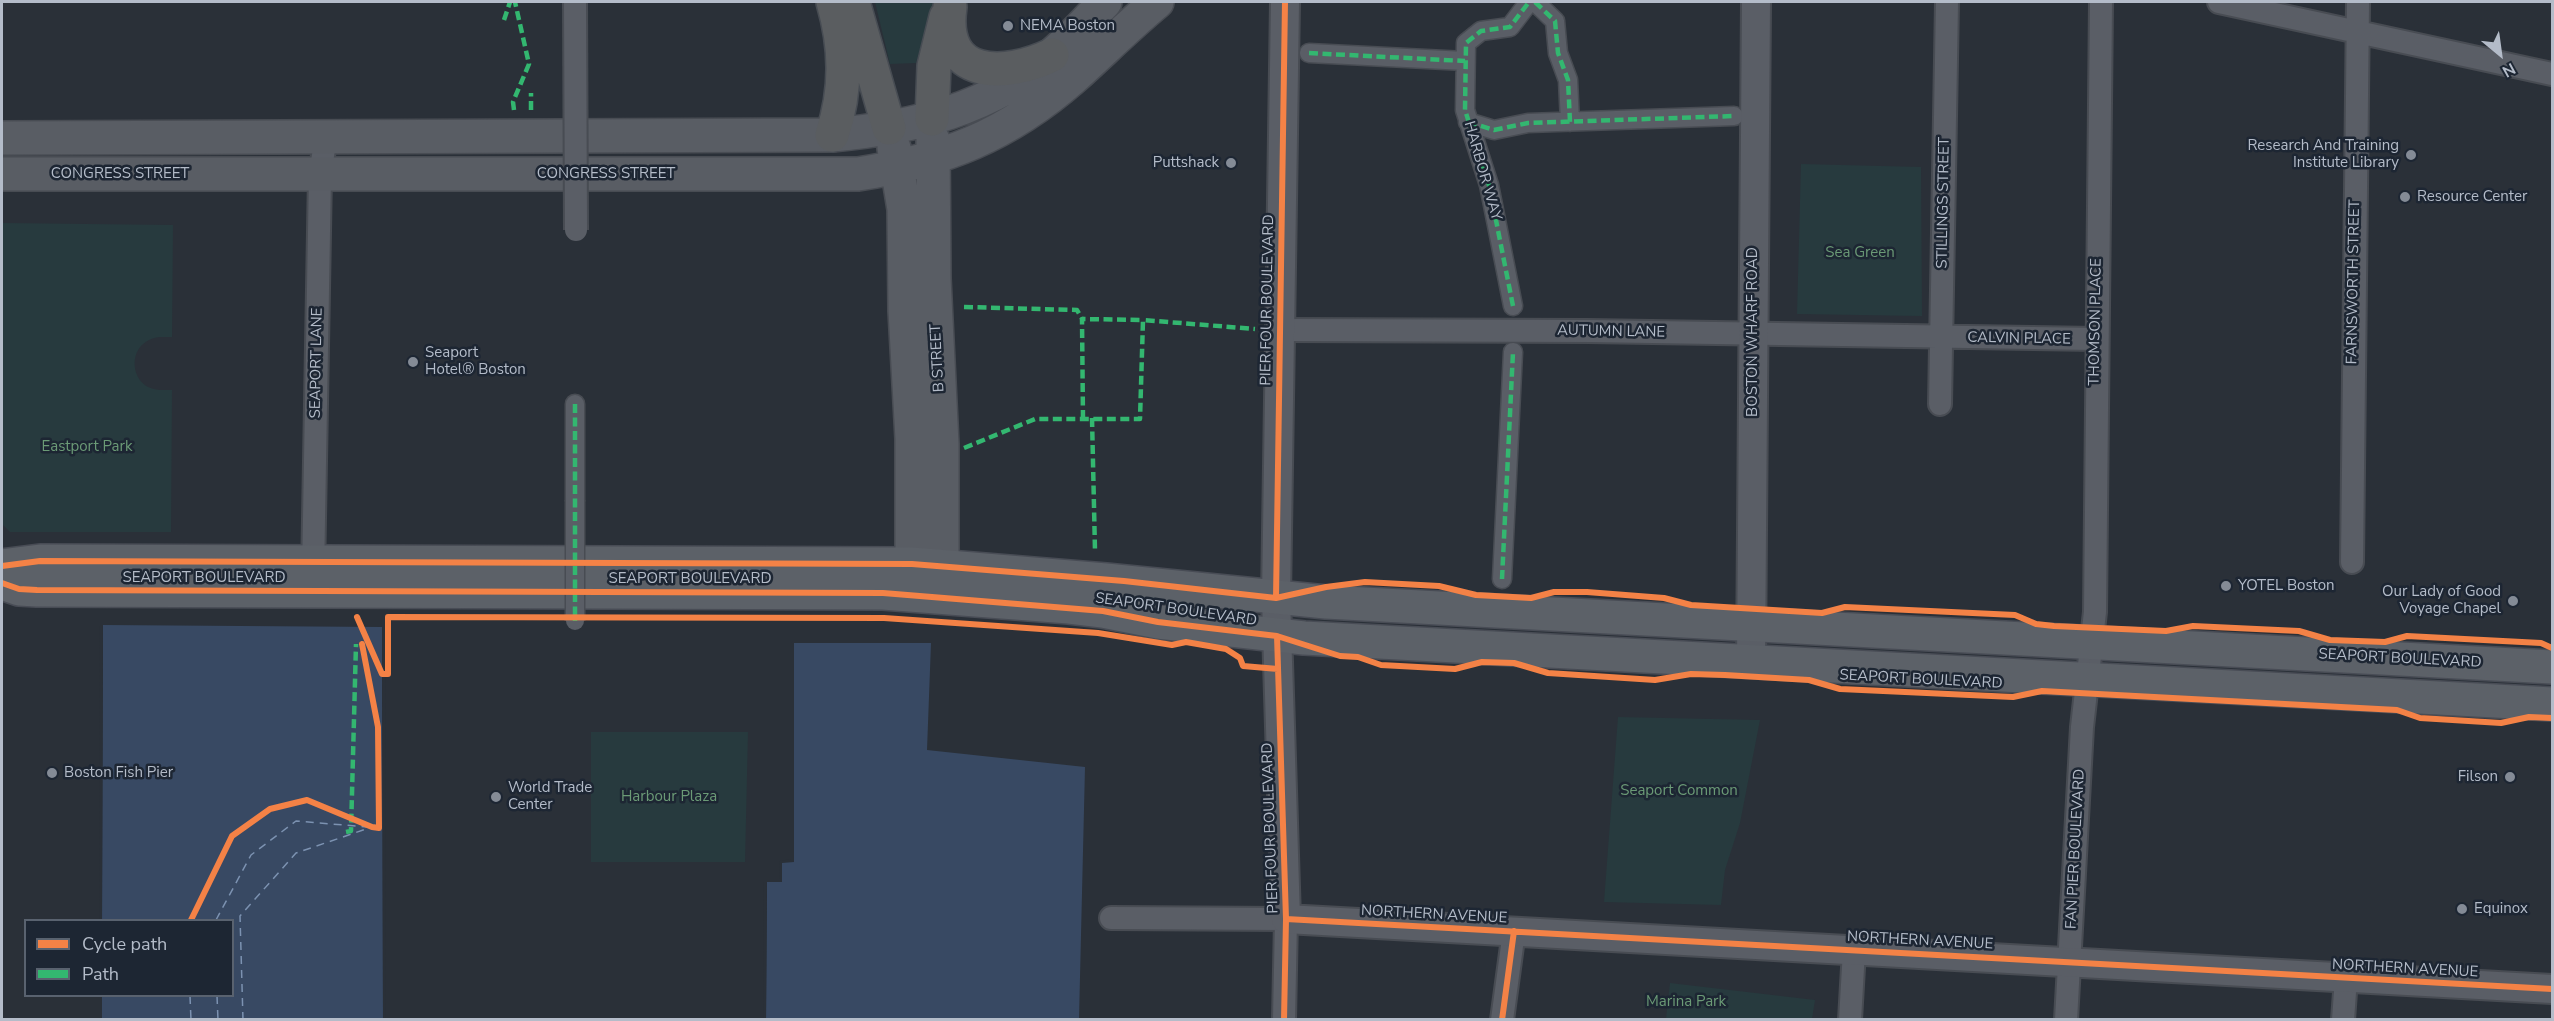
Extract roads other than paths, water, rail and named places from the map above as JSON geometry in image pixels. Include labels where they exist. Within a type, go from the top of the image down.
[{"type":"highway","points":[[832,135],[842,100],[844,72],[842,46],[833,2]]},
{"type":"highway","points":[[853,2],[889,128]]},
{"type":"highway","points":[[951,4],[950,31],[954,45],[966,60],[977,66],[990,70],[1012,69],[1052,55]]},
{"type":"highway","points":[[933,119],[934,66],[951,4]]},
{"type":"main road","points":[[2,138],[832,135],[889,128],[933,119],[988,97],[1029,73],[1052,55],[1105,2]]},
{"type":"main road","name":"CONGRESS STREET","points":[[2,174],[858,174],[898,168],[933,159],[972,144],[1031,111],[1073,78],[1133,14],[1157,2]]},
{"type":"main road","name":"B STREET","points":[[928,580],[942,431],[934,278],[933,119]]},
{"type":"main road","name":"B STREET","points":[[889,128],[904,210],[905,311],[912,440],[928,580]]},
{"type":"main road","name":"SEAPORT BOULEVARD","points":[[2,566],[40,561],[313,576],[1106,580],[1276,598],[2553,667]]},
{"type":"main road","name":"SEAPORT BOULEVARD","points":[[2,583],[19,589],[37,590],[313,576]]},
{"type":"main road","name":"SEAPORT BOULEVARD","points":[[928,580],[1158,622],[1277,636],[2553,704]]},
{"type":"street","points":[[575,2],[576,230]]},
{"type":"street","name":"PIER FOUR BOULEVARD","points":[[1284,1020],[1286,919],[1276,598],[1286,2]]},
{"type":"street","name":"HARBOR WAY","points":[[1513,306],[1489,185],[1465,110],[1466,42],[1481,31],[1510,27],[1529,2]]},
{"type":"street","points":[[1535,2],[1556,21],[1558,53],[1568,80],[1570,122]]},
{"type":"street","name":"BOSTON WHARF ROAD","points":[[1751,662],[1756,2]]},
{"type":"street","name":"STILLINGS STREET","points":[[1940,404],[1947,2]]},
{"type":"street","name":"THOMSON PLACE","points":[[2087,679],[2095,604],[2101,2]]},
{"type":"street","points":[[2218,2],[2358,30],[2553,74]]},
{"type":"street","name":"FARNSWORTH STREET","points":[[2352,562],[2358,2]]},
{"type":"street","points":[[1309,53],[1466,61]]},
{"type":"street","points":[[1468,122],[1494,130],[1528,123],[1734,116]]},
{"type":"street","name":"SEAPORT LANE","points":[[313,576],[320,174],[326,137]]},
{"type":"street","name":"AUTUMN LANE","points":[[1279,330],[1942,338]]},
{"type":"street","name":"CALVIN PLACE","points":[[1942,338],[2096,339]]},
{"type":"street","points":[[1502,579],[1513,352]]},
{"type":"street","points":[[576,404],[576,621]]},
{"type":"street","name":"FAN PIER BOULEVARD","points":[[2066,1020],[2082,727],[2087,679]]},
{"type":"street","name":"NORTHERN AVENUE","points":[[1111,918],[1286,919],[2553,989]]},
{"type":"street","points":[[1502,1020],[1514,931]]},
{"type":"street","points":[[1850,1020],[1854,950]]},
{"type":"street","points":[[2343,1020],[2346,978]]},
{"type":"water","points":[[103,625],[382,627],[383,1019],[102,1020],[102,997],[234,997],[234,919],[102,919]]},
{"type":"water","points":[[794,643],[931,643],[927,750],[1085,767],[1079,1019],[766,1020],[767,882],[782,882],[782,862],[794,862]]},
{"type":"place","name":"NEMA Boston","points":[[1008,26]]},
{"type":"place","name":"Research And Training Institute Library","points":[[2411,155]]},
{"type":"place","name":"Puttshack","points":[[1231,163]]},
{"type":"place","name":"Resource Center","points":[[2405,197]]},
{"type":"place","name":"Seaport Hotel® Boston","points":[[413,362]]},
{"type":"place","name":"YOTEL Boston","points":[[2226,586]]},
{"type":"place","name":"Our Lady of Good Voyage Chapel","points":[[2513,601]]},
{"type":"place","name":"Boston Fish Pier","points":[[52,773]]},
{"type":"place","name":"Filson","points":[[2510,777]]},
{"type":"place","name":"World Trade Center","points":[[496,797]]},
{"type":"place","name":"Equinox","points":[[2462,909]]},
{"type":"park label","name":"Sea Green","points":[[1860,253]]},
{"type":"park label","name":"Eastport Park","points":[[87,447]]},
{"type":"park label","name":"Seaport Common","points":[[1679,791]]},
{"type":"park label","name":"Harbour Plaza","points":[[669,797]]},
{"type":"park label","name":"Marina Park","points":[[1686,1002]]}]
